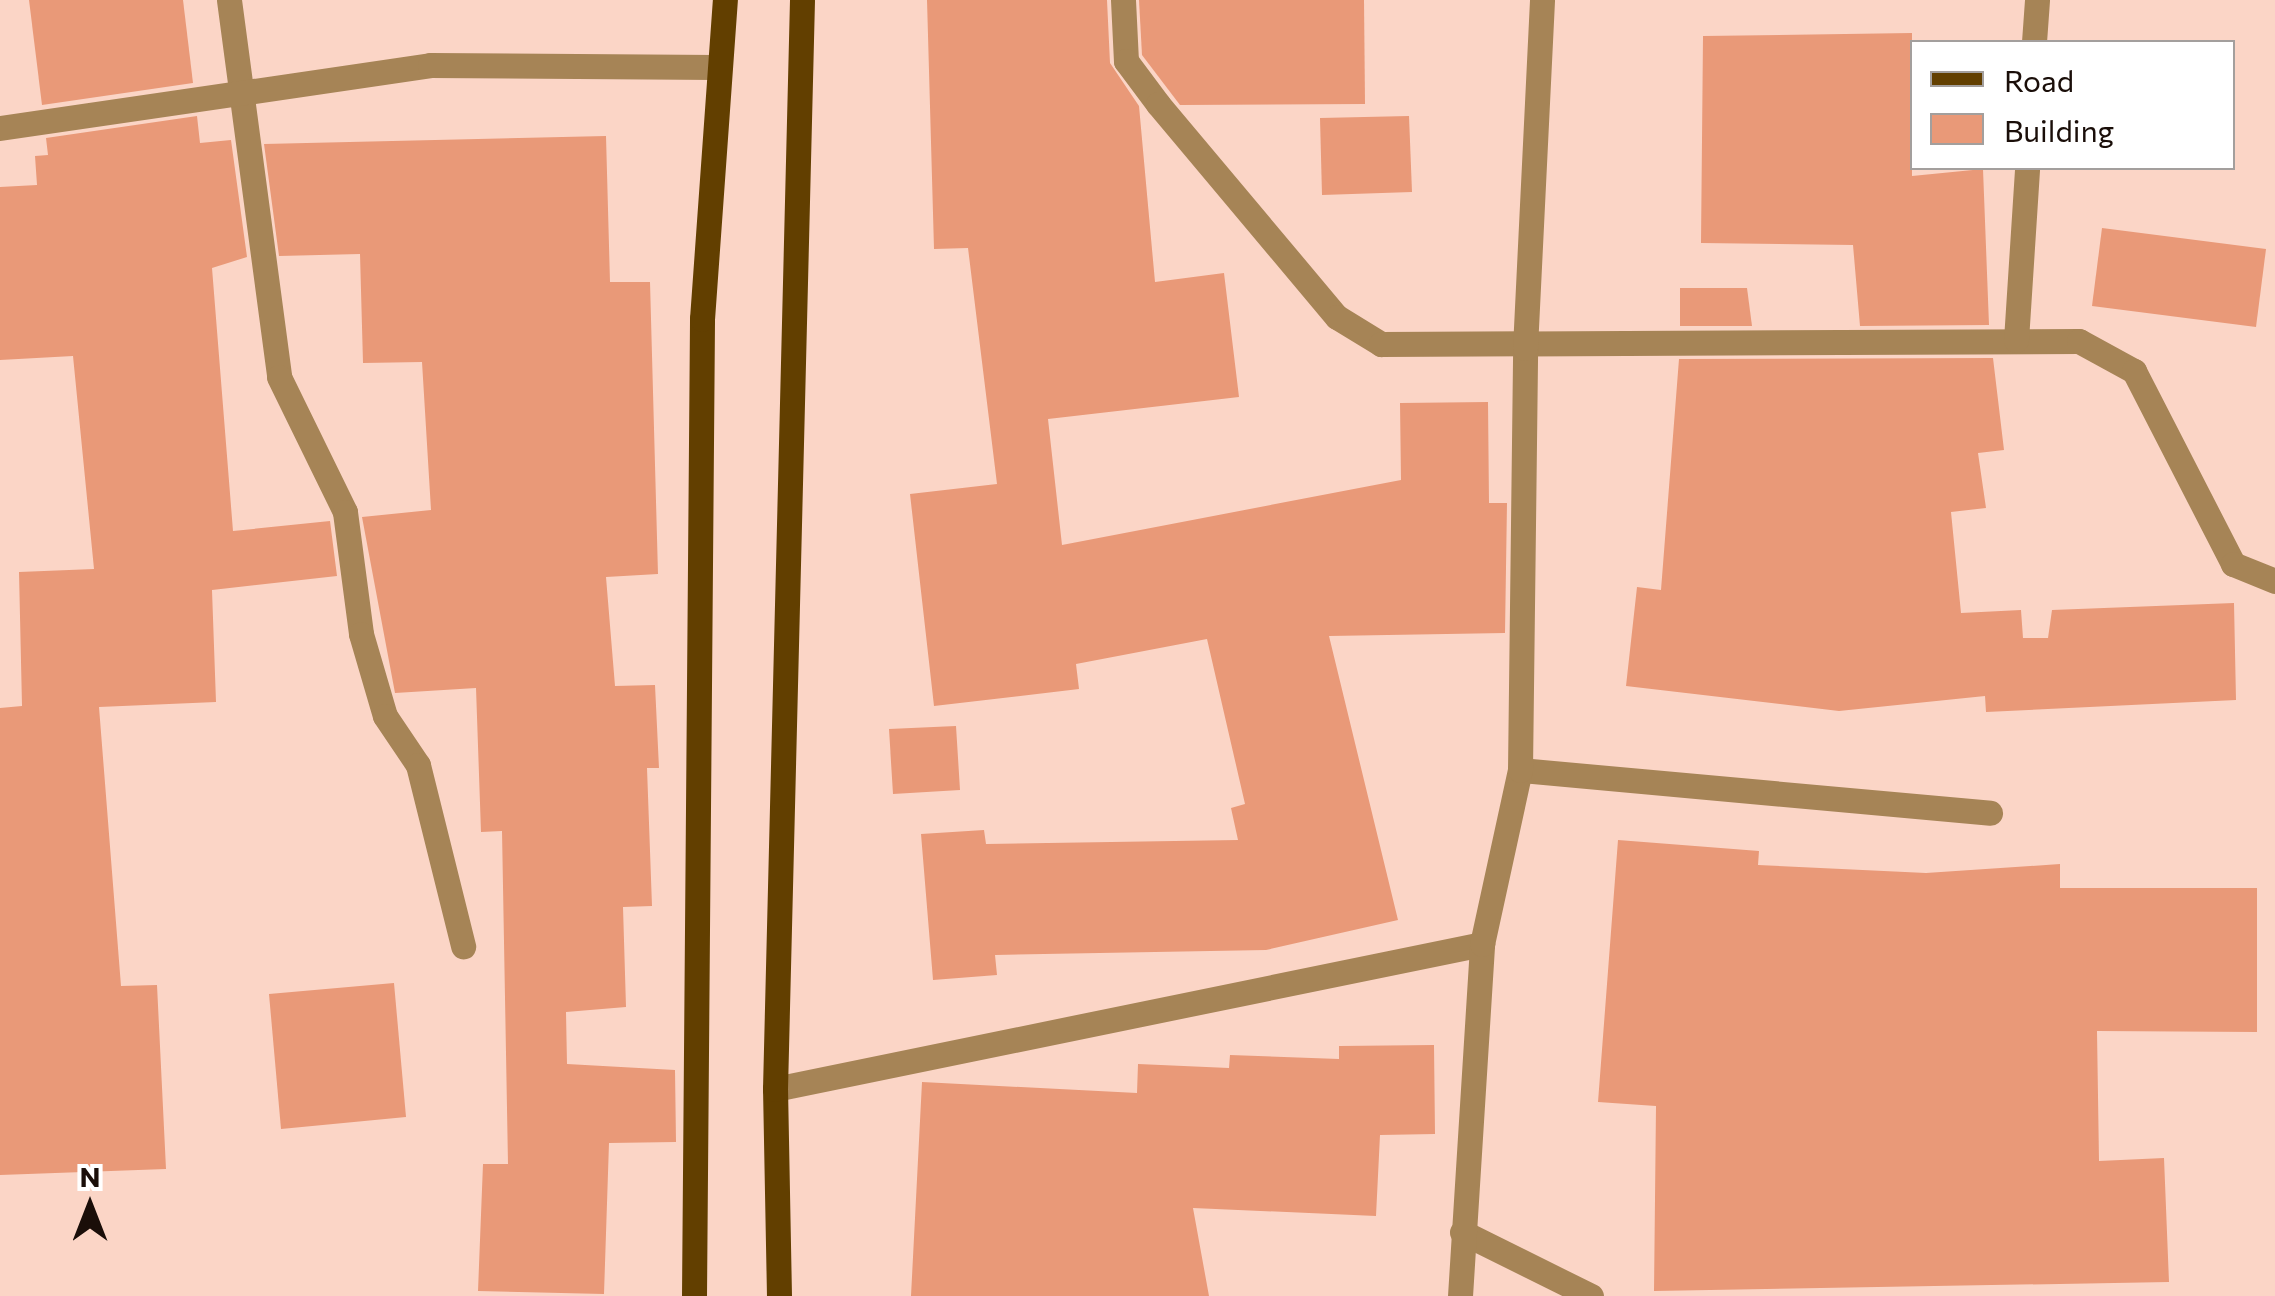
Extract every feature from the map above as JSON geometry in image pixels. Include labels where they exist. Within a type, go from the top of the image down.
[{"type":"main road","points":[[694,1296],[702,358],[716,68],[725,0]]},
{"type":"main road","points":[[779,1296],[775,1088],[802,0]]},
{"type":"street","points":[[229,0],[278,377],[345,512],[361,634],[385,716],[418,766],[464,946]]},
{"type":"street","points":[[1123,0],[1126,61],[1337,318],[1381,344],[1525,348],[2078,341],[2134,370],[2232,564],[2275,581]]},
{"type":"street","points":[[1460,1296],[1482,944],[1520,770],[1525,348],[1542,0]]},
{"type":"street","points":[[2034,40],[2037,0]]},
{"type":"street","points":[[0,128],[430,65],[716,68]]},
{"type":"street","points":[[2016,340],[2026,170]]},
{"type":"street","points":[[1520,770],[1990,813]]},
{"type":"street","points":[[775,1088],[1482,944]]},
{"type":"street","points":[[1462,1232],[1591,1296]]},
{"type":"building","points":[[29,0],[183,0],[193,83],[42,105]]},
{"type":"building","points":[[927,0],[1107,0],[1110,63],[1139,106],[1155,282],[1224,273],[1239,397],[1048,419],[1062,545],[1401,480],[1400,403],[1488,402],[1489,503],[1507,503],[1505,633],[1329,636],[1398,920],[1266,950],[995,955],[997,975],[933,980],[921,834],[984,830],[986,844],[1238,840],[1231,808],[1245,804],[1207,639],[1076,664],[1079,689],[934,706],[910,494],[997,484],[968,248],[934,249]]},
{"type":"building","points":[[1139,0],[1364,0],[1365,104],[1180,105],[1142,55]]},
{"type":"building","points":[[1912,33],[1910,170],[1912,176],[1983,170],[1989,325],[1860,326],[1853,245],[1701,243],[1703,36]]},
{"type":"building","points":[[197,116],[200,143],[231,140],[247,257],[212,268],[233,531],[330,521],[337,576],[212,590],[216,702],[99,707],[121,986],[157,985],[166,1169],[0,1175],[0,708],[22,706],[19,572],[94,569],[73,356],[0,360],[0,187],[37,185],[35,156],[48,155],[46,138]]},
{"type":"building","points":[[1409,116],[1412,192],[1322,195],[1320,118]]},
{"type":"building","points":[[606,136],[610,282],[650,282],[658,574],[606,577],[615,686],[655,685],[659,768],[647,768],[652,906],[623,907],[626,1007],[566,1012],[567,1064],[675,1070],[676,1142],[609,1143],[604,1294],[478,1291],[483,1164],[508,1164],[502,831],[481,832],[476,688],[395,693],[362,517],[431,510],[422,362],[363,363],[360,254],[279,256],[264,144]]},
{"type":"building","points":[[2102,228],[2266,249],[2256,327],[2092,306]]},
{"type":"building","points":[[1680,288],[1747,288],[1752,326],[1680,326]]},
{"type":"building","points":[[1993,358],[2004,450],[1978,453],[1986,508],[1951,512],[1961,613],[2021,610],[2023,638],[2048,638],[2052,610],[2234,603],[2236,700],[1986,712],[1985,696],[1839,711],[1626,686],[1637,587],[1661,590],[1679,359]]},
{"type":"building","points":[[956,726],[960,790],[893,794],[889,729]]},
{"type":"building","points":[[1618,840],[1759,851],[1758,865],[1926,873],[2060,864],[2060,888],[2257,888],[2257,1032],[2097,1031],[2099,1161],[2164,1158],[2169,1282],[1654,1291],[1656,1106],[1598,1102]]},
{"type":"building","points":[[394,983],[406,1117],[281,1129],[269,994]]},
{"type":"building","points":[[1434,1045],[1435,1134],[1380,1135],[1376,1216],[1193,1208],[1209,1296],[911,1296],[922,1082],[1137,1093],[1138,1064],[1229,1068],[1230,1055],[1339,1059],[1339,1046]]}]
